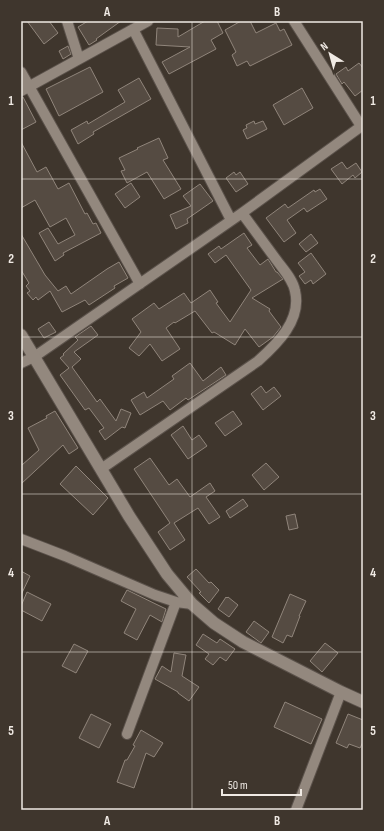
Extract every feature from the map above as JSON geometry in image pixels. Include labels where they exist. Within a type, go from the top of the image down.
[{"type":"street","points":[[67,21],[79,58]]},
{"type":"street","points":[[25,89],[148,21]]},
{"type":"street","points":[[21,363],[34,357],[140,284],[242,213],[362,126],[294,21]]},
{"type":"street","points":[[133,29],[232,220]]},
{"type":"street","points":[[21,72],[25,89],[140,284]]},
{"type":"street","points":[[101,469],[258,361],[285,334],[293,317],[297,300],[295,290],[288,276],[242,213]]},
{"type":"street","points":[[21,335],[129,516],[167,574],[192,604],[214,623],[243,642],[363,702]]},
{"type":"street","points":[[21,539],[65,556],[139,589],[176,602],[192,604]]},
{"type":"street","points":[[127,734],[176,602]]},
{"type":"street","points":[[296,810],[341,692]]},
{"type":"building","points":[[27,21],[49,21],[58,33],[44,44]]},
{"type":"building","points":[[88,21],[121,21],[89,45],[78,27]]},
{"type":"building","points":[[205,21],[217,21],[223,33],[211,40],[216,49],[169,74],[162,62],[190,47],[156,45],[157,28],[178,29],[178,37]]},
{"type":"building","points":[[241,21],[250,21],[256,33],[276,23],[280,31],[284,29],[292,45],[250,66],[247,61],[237,66],[232,55],[236,52],[225,30]]},
{"type":"building","points":[[68,46],[71,54],[63,59],[59,51]]},
{"type":"building","points":[[359,63],[363,68],[363,90],[355,96],[344,82],[342,84],[336,74],[346,67],[348,71]]},
{"type":"building","points":[[90,67],[103,92],[59,116],[46,89]]},
{"type":"building","points":[[139,78],[151,99],[93,132],[94,134],[78,144],[71,130],[87,121],[88,124],[125,102],[118,90]]},
{"type":"building","points":[[302,88],[313,108],[284,125],[273,105]]},
{"type":"building","points":[[21,97],[23,97],[36,122],[21,130]]},
{"type":"building","points":[[254,121],[255,124],[263,121],[267,129],[247,139],[243,130],[247,128],[246,125]]},
{"type":"building","points":[[159,138],[168,158],[163,160],[181,189],[164,199],[147,172],[127,183],[121,171],[125,170],[119,158]]},
{"type":"building","points":[[21,142],[37,172],[46,167],[58,189],[69,183],[85,214],[87,213],[93,224],[96,223],[101,233],[63,253],[64,255],[55,261],[39,233],[48,228],[58,244],[75,235],[66,218],[50,227],[35,200],[21,208]]},
{"type":"building","points":[[342,162],[347,169],[356,163],[362,172],[355,178],[353,175],[342,184],[331,169]]},
{"type":"building","points":[[234,172],[236,175],[240,172],[248,184],[236,192],[226,178]]},
{"type":"building","points":[[131,183],[140,197],[125,208],[115,194]]},
{"type":"building","points":[[200,184],[213,201],[187,219],[188,223],[176,229],[170,215],[191,206],[183,196]]},
{"type":"building","points":[[320,189],[327,199],[307,212],[304,208],[287,220],[296,233],[284,242],[266,218],[285,204],[288,208],[314,190],[315,192]]},
{"type":"building","points":[[244,233],[252,245],[247,248],[260,265],[268,259],[276,272],[283,279],[252,298],[270,309],[269,311],[281,327],[273,337],[259,347],[245,329],[235,345],[214,332],[212,333],[195,311],[166,328],[180,349],[162,361],[150,344],[139,356],[129,348],[141,332],[132,319],[154,303],[159,309],[184,293],[191,303],[210,290],[218,302],[216,303],[230,322],[251,290],[226,255],[215,263],[208,254],[219,246],[221,249]]},
{"type":"building","points":[[21,234],[45,275],[58,291],[66,286],[71,294],[119,262],[128,278],[114,286],[115,288],[89,305],[85,300],[62,312],[50,291],[38,300],[36,297],[33,300],[27,293],[30,291],[26,286],[29,283],[21,270]]},
{"type":"building","points":[[311,234],[318,243],[306,252],[299,244]]},
{"type":"building","points":[[311,253],[326,274],[313,284],[311,280],[305,284],[299,276],[305,272],[298,263]]},
{"type":"building","points":[[49,322],[56,332],[44,338],[38,329]]},
{"type":"building","points":[[91,326],[98,335],[74,352],[81,359],[72,367],[97,402],[100,399],[116,421],[121,409],[131,413],[125,428],[122,427],[105,440],[99,431],[104,428],[89,408],[85,410],[60,375],[69,368],[60,358],[78,340],[75,337]]},
{"type":"building","points":[[190,363],[203,381],[221,367],[226,375],[188,400],[186,398],[170,410],[163,401],[140,415],[131,400],[144,392],[147,398],[174,379],[172,376]]},
{"type":"building","points":[[261,386],[266,393],[274,387],[281,396],[263,410],[251,394]]},
{"type":"building","points":[[55,411],[78,448],[69,454],[63,445],[21,484],[21,464],[22,465],[39,450],[28,428],[47,418],[46,416]]},
{"type":"building","points":[[233,411],[242,424],[225,436],[215,423]]},
{"type":"building","points":[[183,426],[192,440],[199,435],[207,446],[188,459],[171,435]]},
{"type":"building","points":[[150,458],[169,485],[177,479],[190,497],[210,483],[215,491],[206,497],[220,517],[209,524],[198,508],[174,523],[185,540],[170,550],[158,532],[170,523],[134,469]]},
{"type":"building","points":[[266,463],[279,477],[264,490],[252,475]]},
{"type":"building","points":[[76,466],[108,498],[93,515],[60,484]]},
{"type":"building","points":[[243,499],[248,506],[230,518],[226,511]]},
{"type":"building","points":[[295,514],[298,528],[289,530],[286,516]]},
{"type":"building","points":[[196,569],[209,583],[211,582],[219,590],[209,603],[187,577]]},
{"type":"building","points":[[21,571],[30,576],[21,595]]},
{"type":"building","points":[[127,590],[166,609],[162,622],[150,615],[137,640],[124,633],[136,609],[121,601]]},
{"type":"building","points":[[27,592],[51,604],[42,621],[21,610],[21,606]]},
{"type":"building","points":[[290,594],[306,601],[292,637],[287,635],[283,643],[272,637]]},
{"type":"building","points":[[226,597],[238,605],[229,617],[218,609]]},
{"type":"building","points":[[254,621],[269,632],[261,643],[246,632]]},
{"type":"building","points":[[203,634],[217,643],[220,639],[235,649],[226,661],[220,657],[213,665],[205,659],[209,654],[196,645]]},
{"type":"building","points":[[325,643],[338,653],[322,672],[310,661]]},
{"type":"building","points":[[74,644],[88,651],[76,673],[62,666]]},
{"type":"building","points":[[174,653],[186,655],[182,676],[199,687],[189,701],[178,692],[155,679],[162,666],[171,672]]},
{"type":"building","points":[[285,702],[322,719],[311,744],[274,727]]},
{"type":"building","points":[[91,714],[111,724],[99,748],[79,738]]},
{"type":"building","points":[[348,714],[363,720],[363,742],[360,748],[349,744],[347,748],[336,743]]},
{"type":"building","points":[[141,730],[163,743],[154,757],[146,753],[134,788],[117,782],[125,760],[127,760],[135,746],[133,745]]}]
